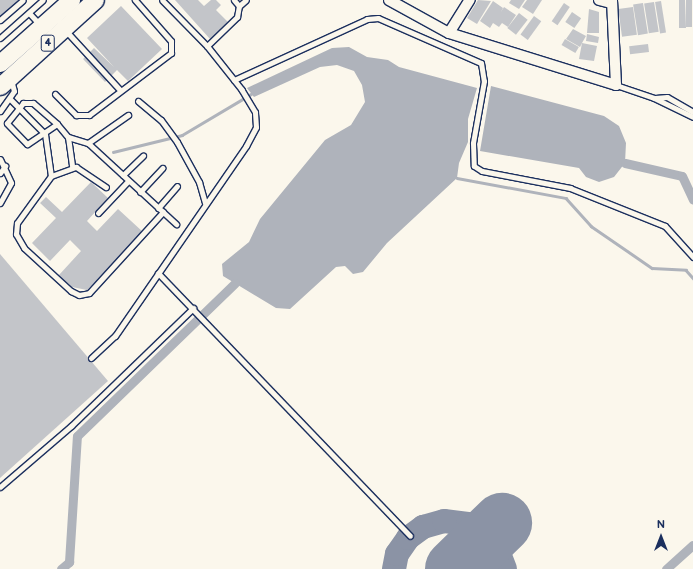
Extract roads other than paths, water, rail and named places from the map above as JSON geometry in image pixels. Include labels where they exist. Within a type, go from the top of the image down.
[{"type":"highway","name":"4","points":[[6,67],[42,26],[71,0]]},
{"type":"highway","name":"4","points":[[6,67],[64,29],[95,0]]},
{"type":"street","points":[[389,0],[449,32],[616,85],[612,2],[599,0]]},
{"type":"street","points":[[449,32],[470,0]]},
{"type":"lane","points":[[0,20],[22,0]]},
{"type":"lane","points":[[0,38],[43,0]]},
{"type":"lane","points":[[54,94],[76,114],[83,116],[170,53],[173,48],[171,41],[135,0]]},
{"type":"lane","points":[[91,358],[115,336],[252,134],[256,119],[249,100],[242,90],[207,46],[162,0]]},
{"type":"lane","points":[[234,0],[239,6]]},
{"type":"lane","points":[[207,46],[237,17],[239,6],[246,0]]},
{"type":"lane","points":[[29,13],[42,26]]},
{"type":"lane","points":[[234,80],[367,19],[378,18],[481,63],[484,81],[473,143],[474,166],[482,171],[570,188],[665,226],[693,257]]},
{"type":"lane","points":[[64,29],[120,90]]},
{"type":"lane","points":[[0,111],[10,100],[15,87],[6,67]]},
{"type":"lane","points":[[616,85],[654,98],[693,117]]},
{"type":"lane","points":[[654,98],[667,97],[693,112]]},
{"type":"lane","points":[[10,100],[45,134],[51,176]]},
{"type":"lane","points":[[138,101],[170,130],[178,142],[199,182],[205,203]]},
{"type":"lane","points":[[57,124],[31,144],[23,143],[7,123],[23,103],[33,103],[57,124],[68,137],[72,167]]},
{"type":"lane","points":[[88,143],[128,114]]},
{"type":"lane","points":[[68,137],[88,143],[176,224]]},
{"type":"lane","points":[[123,175],[143,156]]},
{"type":"lane","points":[[0,159],[5,166],[10,183],[0,203]]},
{"type":"lane","points":[[0,173],[5,166]]},
{"type":"lane","points":[[106,187],[84,170],[72,167],[51,176],[17,222],[16,234],[34,257],[79,295],[89,293],[163,212]]},
{"type":"lane","points":[[140,192],[162,168]]},
{"type":"lane","points":[[98,213],[128,181]]},
{"type":"lane","points":[[158,208],[177,186]]},
{"type":"lane","points":[[158,273],[216,331],[410,536]]},
{"type":"lane","points":[[0,487],[71,426],[193,308]]},
{"type":"waterway","points":[[113,152],[182,135],[251,94]]},
{"type":"waterway","points":[[625,163],[682,176],[693,200]]},
{"type":"waterway","points":[[457,178],[566,198],[591,226],[652,268],[686,270],[693,278]]},
{"type":"waterway","points":[[61,569],[69,562],[77,436],[235,283]]},
{"type":"waterway","points":[[666,569],[693,545]]}]
